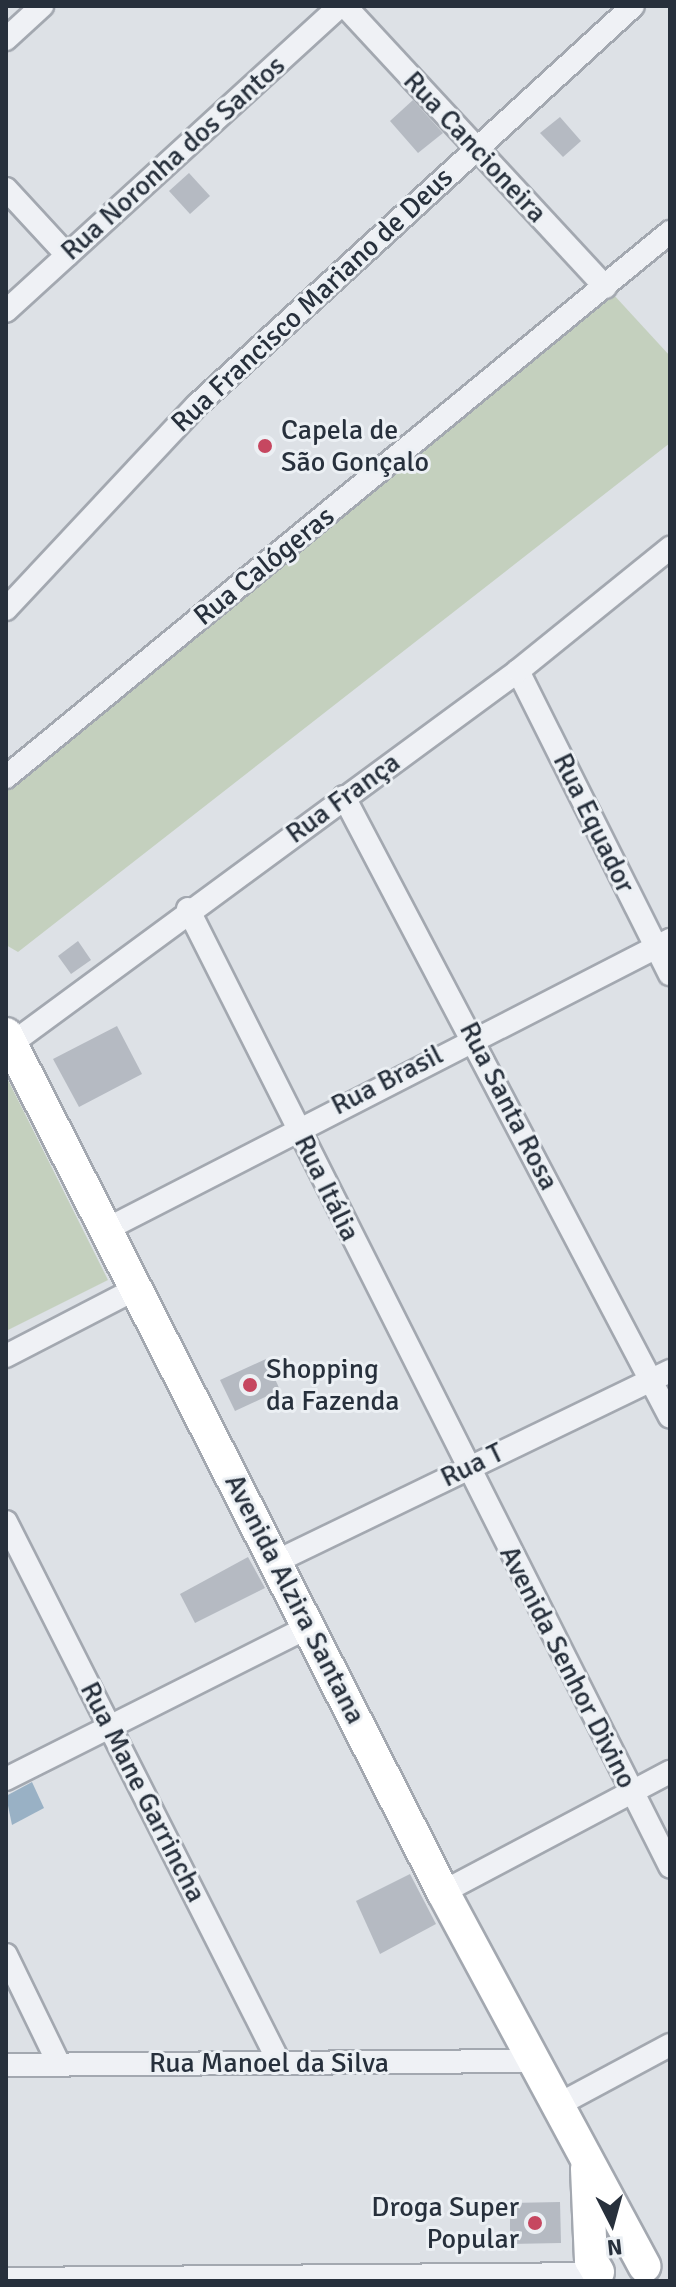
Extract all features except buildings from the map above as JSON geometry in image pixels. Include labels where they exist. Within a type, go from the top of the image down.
[{"type":"main road","name":"Avenida Alzira Santana","points":[[9,1039],[109,1228],[443,1892],[648,2275]]},
{"type":"main road","name":"Avenida Alzira Santana","points":[[586,2162],[591,2260],[597,2277]]},
{"type":"main road","points":[[597,2277],[616,2255],[648,2275]]},
{"type":"street","points":[[6,39],[42,6]]},
{"type":"street","name":"Rua Cancioneira","points":[[342,6],[605,287]]},
{"type":"street","name":"Rua Noronha dos Santos","points":[[6,311],[342,6]]},
{"type":"street","name":"Rua Francisco Mariano de Deus","points":[[6,609],[196,406],[475,147],[633,6]]},
{"type":"street","points":[[6,189],[67,255]]},
{"type":"street","name":"Rua Calógeras","points":[[6,777],[670,232]]},
{"type":"street","name":"Rua França","points":[[9,1039],[518,671],[670,548]]},
{"type":"street","name":"Rua Equador","points":[[518,671],[663,944],[670,974]]},
{"type":"street","name":"Rua Santa Rosa","points":[[344,797],[660,1376],[670,1417]]},
{"type":"street","name":"Rua Itália","points":[[188,909],[464,1468]]},
{"type":"street","name":"Rua Brasil","points":[[109,1228],[297,1126],[663,944]]},
{"type":"street","points":[[6,1356],[139,1287]]},
{"type":"street","name":"Rua T","points":[[275,1562],[464,1468],[660,1376]]},
{"type":"street","name":"Avenida Senhor Divino","points":[[464,1468],[670,1866]]},
{"type":"street","name":"Rua Mane Garrincha","points":[[6,1522],[279,2062]]},
{"type":"street","points":[[6,1779],[308,1627]]},
{"type":"street","points":[[443,1892],[670,1772]]},
{"type":"street","points":[[6,1955],[59,2064]]},
{"type":"street","points":[[556,2106],[670,2045]]},
{"type":"street","name":"Rua Manoel da Silva","points":[[6,2065],[532,2061]]},
{"type":"street","points":[[6,2279],[597,2277]]},
{"type":"green space","points":[[613,294],[670,356],[670,443],[18,952],[6,945],[6,791]]},
{"type":"green space","points":[[6,1076],[108,1280],[6,1331]]},
{"type":"water","points":[[32,1782],[44,1808],[12,1825],[6,1796]]},
{"type":"place","name":"Capela de São Gonçalo","points":[[265,446]]},
{"type":"place","name":"Shopping da Fazenda","points":[[250,1385]]},
{"type":"place","name":"Droga Super Popular","points":[[535,2223]]}]
